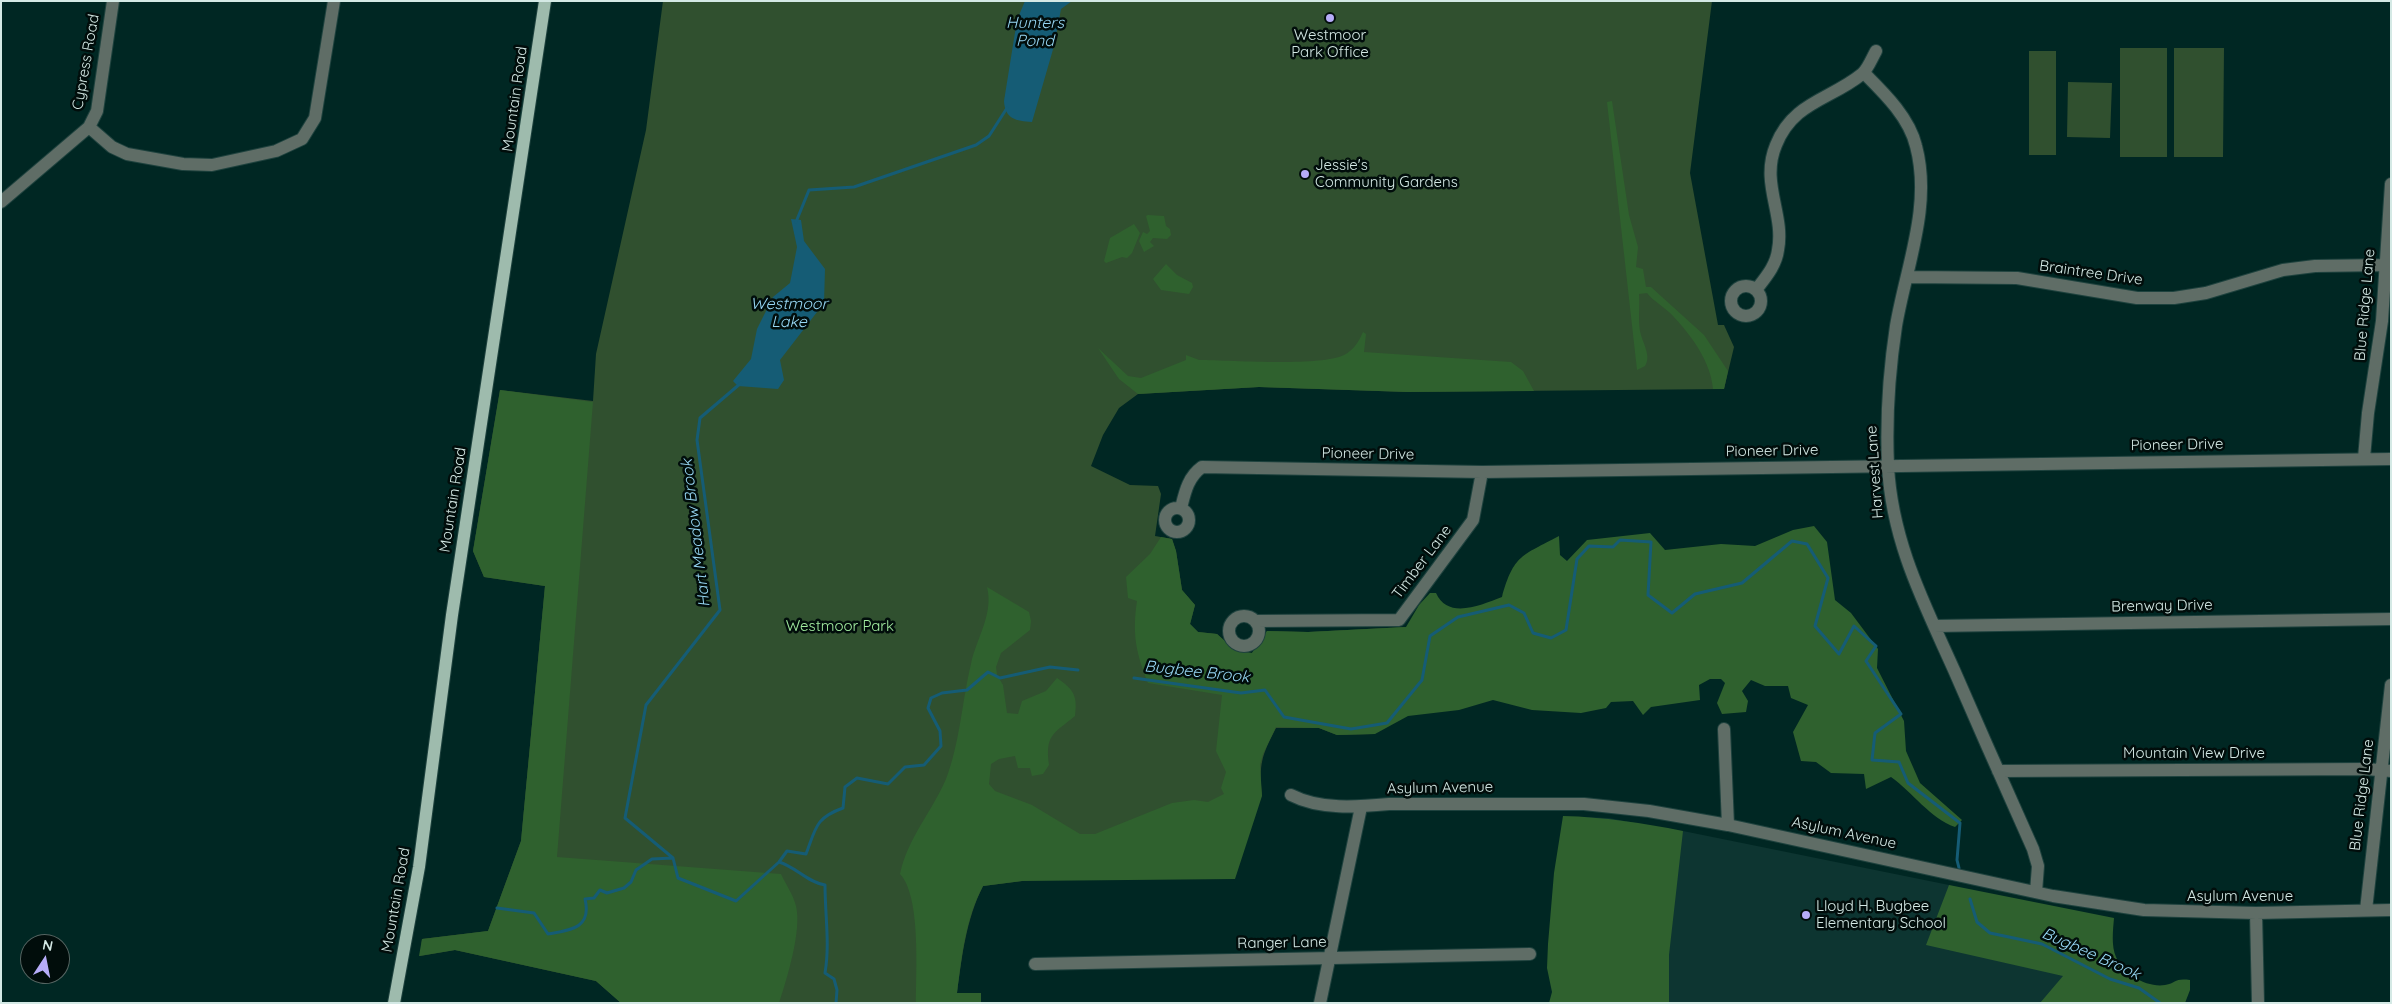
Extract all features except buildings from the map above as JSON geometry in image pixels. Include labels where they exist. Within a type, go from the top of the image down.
[{"type":"main road","name":"Mountain Road","points":[[394,1003],[419,867],[452,615],[545,1]]},
{"type":"street","name":"Cypress Road","points":[[88,127],[97,110],[113,1]]},
{"type":"street","points":[[1,202],[88,127],[112,147],[127,154],[183,164],[212,165],[276,151],[302,139],[315,118],[334,1]]},
{"type":"street","points":[[1756,290],[1771,270],[1778,252],[1778,224],[1769,176],[1773,154],[1780,134],[1798,112],[1864,72],[1876,51]]},
{"type":"street","name":"Harvest Lane","points":[[1864,72],[1885,93],[1904,119],[1916,145],[1920,165],[1918,225],[1897,324],[1892,360],[1888,410],[1888,466],[1891,499],[1900,540],[1917,587],[2037,860],[2039,873],[2036,892]]},
{"type":"street","name":"Blue Ridge Lane","points":[[2364,458],[2368,413],[2382,321],[2391,184]]},
{"type":"street","name":"Braintree Drive","points":[[1908,277],[2016,278],[2137,298],[2174,298],[2206,293],[2282,270],[2315,266],[2385,265]]},
{"type":"street","name":"Pioneer Drive","points":[[1181,508],[1188,483],[1194,473],[1202,467],[1482,472],[2391,458]]},
{"type":"street","name":"Timber Lane","points":[[1255,621],[1398,620],[1473,520],[1482,472]]},
{"type":"street","name":"Brenway Drive","points":[[1934,626],[2391,619]]},
{"type":"street","name":"Blue Ridge Lane","points":[[2366,910],[2386,771],[2391,684]]},
{"type":"street","points":[[1724,730],[1728,825]]},
{"type":"street","name":"Mountain View Drive","points":[[1998,771],[2386,771]]},
{"type":"street","name":"Asylum Avenue","points":[[1291,795],[1316,804],[1361,807],[1388,804],[1584,804],[1649,811],[1728,825],[2036,892],[2144,910],[2256,913],[2391,910]]},
{"type":"street","points":[[1320,1003],[1361,807]]},
{"type":"street","points":[[2256,913],[2258,1003]]},
{"type":"street","name":"Ranger Lane","points":[[1035,964],[1530,954]]},
{"type":"shaded area","name":"Lloyd H. Bugbee Elementary School","points":[[1584,817],[1609,818],[1683,831],[1949,885],[1949,887],[2114,1003],[1564,1003]]},
{"type":"green space","name":"Westmoor Park","points":[[663,1],[1712,1],[1690,173],[1718,325],[1724,325],[1734,347],[1724,389],[1408,392],[1259,387],[1138,394],[1119,408],[1103,435],[1091,466],[1130,485],[1158,486],[1161,494],[1155,536],[1172,539],[1176,551],[1182,590],[1195,605],[1190,624],[1198,632],[1217,634],[1236,651],[1252,653],[1267,631],[1308,632],[1406,627],[1375,734],[1337,735],[1319,728],[1276,728],[1262,761],[1262,796],[1022,881],[983,886],[972,912],[963,952],[957,993],[981,993],[981,1003],[621,1003],[596,981],[455,950],[420,956],[422,939],[488,931],[521,841],[545,586],[484,577],[473,551],[500,390],[593,401],[596,354],[646,130]]},
{"type":"green space","points":[[2120,48],[2167,48],[2167,157],[2120,157]]},
{"type":"green space","points":[[2174,48],[2224,48],[2223,157],[2174,157]]},
{"type":"green space","points":[[2029,51],[2056,51],[2056,155],[2029,155]]},
{"type":"green space","points":[[2068,82],[2112,83],[2110,138],[2067,137]]},
{"type":"green space","points":[[1612,101],[1629,215],[1638,247],[1636,267],[1643,269],[1646,287],[1651,287],[1704,335],[1728,371],[1724,389],[1713,389],[1704,359],[1693,340],[1673,316],[1647,293],[1639,294],[1639,317],[1647,362],[1645,366],[1637,370],[1607,102]]},
{"type":"green space","points":[[1146,216],[1164,216],[1166,226],[1170,229],[1171,235],[1167,239],[1153,238],[1150,242],[1154,246],[1144,252],[1139,241],[1143,232],[1147,234],[1150,231]]},
{"type":"green space","points":[[1134,224],[1140,233],[1132,253],[1127,258],[1122,257],[1106,263],[1104,261],[1110,238]]},
{"type":"green space","points":[[1166,264],[1177,275],[1192,283],[1193,287],[1189,294],[1161,290],[1153,279]]},
{"type":"green space","points":[[1363,332],[1366,334],[1364,352],[1511,362],[1523,371],[1534,391],[1408,392],[1259,387],[1138,394],[1119,379],[1098,348],[1128,376],[1141,378],[1186,360],[1186,355],[1199,360],[1252,362],[1295,362],[1332,359],[1351,351]]},
{"type":"green space","points":[[500,390],[593,402],[557,857],[781,874],[796,906],[797,928],[793,954],[779,1003],[621,1003],[596,981],[455,950],[419,956],[422,939],[488,931],[521,841],[545,586],[484,577],[473,551]]},
{"type":"green space","points":[[1814,526],[1827,542],[1835,600],[1851,613],[1878,649],[1877,668],[1904,721],[1906,751],[1920,783],[1962,820],[1955,827],[1938,818],[1891,777],[1866,789],[1864,774],[1831,773],[1816,762],[1801,761],[1793,732],[1808,705],[1791,698],[1788,686],[1765,686],[1751,680],[1742,691],[1748,701],[1746,712],[1722,714],[1717,703],[1725,683],[1721,679],[1710,679],[1699,685],[1700,700],[1651,707],[1643,715],[1633,701],[1611,702],[1606,708],[1581,713],[1532,710],[1493,700],[1459,710],[1408,716],[1375,734],[1337,735],[1319,728],[1276,727],[1263,754],[1260,765],[1262,796],[1235,879],[1022,881],[983,886],[968,925],[957,993],[981,993],[981,1003],[916,1003],[916,935],[914,916],[907,885],[900,874],[914,836],[940,791],[951,765],[973,655],[986,617],[989,597],[987,587],[1029,612],[1031,621],[1030,630],[1001,653],[996,667],[997,675],[1003,685],[1007,713],[1018,714],[1022,701],[1046,691],[1057,678],[1071,689],[1076,703],[1075,716],[1052,736],[1048,747],[1049,765],[1043,774],[1032,776],[1030,768],[1018,768],[1015,756],[999,759],[991,764],[989,784],[995,791],[1032,805],[1080,834],[1095,834],[1172,803],[1194,800],[1208,802],[1224,794],[1221,788],[1226,772],[1216,751],[1222,695],[1148,683],[1138,653],[1135,634],[1137,601],[1128,598],[1126,577],[1150,554],[1161,537],[1172,539],[1176,551],[1182,590],[1195,605],[1190,624],[1198,632],[1217,634],[1236,651],[1252,653],[1267,631],[1308,632],[1406,627],[1419,605],[1430,593],[1436,593],[1441,601],[1448,606],[1457,608],[1475,606],[1502,597],[1511,572],[1521,558],[1559,536],[1560,555],[1567,561],[1587,540],[1650,533],[1665,550],[1721,544],[1755,546],[1793,530]]},
{"type":"green space","points":[[1563,816],[1623,821],[1683,831],[1669,955],[1669,1003],[1549,1003],[1552,992],[1547,968],[1548,944],[1554,873]]},
{"type":"green space","points":[[1949,885],[2114,918],[2113,948],[2119,963],[2124,969],[2143,982],[2151,984],[2165,985],[2178,980],[2190,980],[2190,990],[2185,1003],[2040,1003],[2063,976],[1926,945]]},
{"type":"water","name":"Hunters Pond","points":[[1025,1],[1072,1],[1061,9],[1054,46],[1032,122],[1012,118],[1007,112],[1004,101],[1017,20]]},
{"type":"water","name":"Westmoor Lake","points":[[791,219],[801,220],[804,241],[825,269],[824,303],[780,360],[784,380],[778,389],[738,386],[733,381],[751,359],[757,329],[773,297],[790,283],[797,247]]},
{"type":"waterway","name":"Hart Meadow Brook","points":[[796,222],[809,190],[854,187],[976,145],[989,136],[1007,108]]},
{"type":"waterway","name":"Hart Meadow Brook","points":[[741,383],[700,418],[697,440],[720,610],[646,705],[625,818],[673,858],[678,878],[736,901],[779,862],[787,851],[806,854],[818,825],[827,816],[843,808],[845,787],[857,778],[888,784],[905,767],[924,765],[941,746],[940,731],[928,708],[931,698],[942,693],[967,690],[988,672],[1000,678],[1050,667],[1078,670]]},
{"type":"waterway","name":"Bugbee Brook","points":[[1134,678],[1241,693],[1265,690],[1284,717],[1351,729],[1387,723],[1422,680],[1430,636],[1458,617],[1509,605],[1524,613],[1533,633],[1551,638],[1566,630],[1577,559],[1589,546],[1613,547],[1620,540],[1651,542],[1648,595],[1672,613],[1695,594],[1742,583],[1792,541],[1807,544],[1828,578],[1815,626],[1839,654],[1854,626],[1876,646],[1866,661],[1901,714],[1875,733],[1872,760],[1899,762],[1908,783],[1960,823],[1957,860],[1959,868]]},
{"type":"waterway","points":[[497,908],[534,913],[548,934],[572,929],[578,926],[585,916],[585,899],[594,898],[600,890],[607,893],[624,888],[631,882],[636,870],[652,859],[673,858]]},
{"type":"waterway","points":[[779,862],[813,881],[825,885],[827,940],[825,973],[834,979],[837,990],[836,1003]]},
{"type":"waterway","name":"Bugbee Brook","points":[[1970,899],[1977,922],[1990,933],[2042,944],[2110,979],[2139,988],[2160,1003]]},
{"type":"place","name":"Westmoor Park Office","points":[[1330,18]]},
{"type":"place","name":"Jessie's Community Gardens","points":[[1305,174]]},
{"type":"place","name":"Lloyd H. Bugbee Elementary School","points":[[1806,915]]}]
